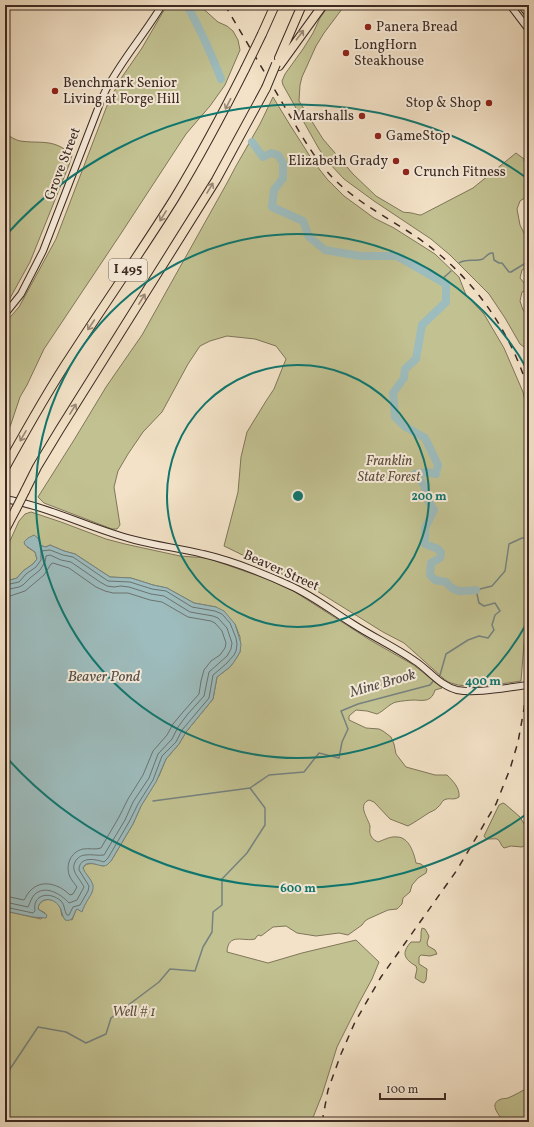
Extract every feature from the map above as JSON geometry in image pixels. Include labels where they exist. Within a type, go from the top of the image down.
[{"type":"highway","points":[[261,33],[269,5]]},
{"type":"highway","name":"I 495","points":[[5,468],[70,356],[174,199],[208,142],[250,59],[275,5]]},
{"type":"highway","name":"I 495","points":[[5,530],[37,467],[216,180],[266,88],[302,5]]},
{"type":"highway","points":[[277,65],[323,5]]},
{"type":"street","name":"Grove Street","points":[[5,314],[21,294],[43,251],[107,88],[162,5]]},
{"type":"street","points":[[510,5],[529,30]]},
{"type":"street","points":[[521,5],[529,15]]},
{"type":"street","name":"Beaver Street","points":[[5,499],[36,507],[134,540],[203,554],[231,562],[292,586],[311,596],[352,623],[412,659],[450,688],[460,691],[474,691],[529,685]]},
{"type":"green space","points":[[167,5],[199,5],[218,22],[227,26],[233,31],[238,40],[240,50],[225,85],[210,106],[186,134],[44,349],[20,397],[7,433],[5,431],[5,323],[19,307],[56,239],[108,103],[122,77],[142,48]]},
{"type":"green space","points":[[329,5],[345,5],[316,46],[302,77],[299,101],[323,139],[353,174],[376,196],[403,212],[421,215],[473,188],[516,153],[524,159],[529,168],[529,195],[520,201],[517,209],[520,225],[529,241],[529,266],[522,270],[520,278],[525,284],[529,285],[529,290],[522,292],[520,301],[523,310],[529,317],[529,347],[524,347],[520,344],[489,294],[450,255],[431,239],[344,179],[329,163],[319,149],[282,81]]},
{"type":"green space","name":"Franklin State Forest","points":[[273,97],[313,161],[327,179],[344,196],[374,218],[394,228],[435,254],[459,277],[466,295],[484,314],[504,348],[523,392],[529,421],[529,581],[521,681],[476,686],[458,685],[449,682],[404,643],[383,632],[317,591],[224,546],[238,492],[241,457],[247,432],[274,389],[286,359],[276,346],[255,339],[227,336],[210,341],[200,346],[188,364],[162,412],[143,432],[118,471],[114,487],[120,525],[117,529],[112,529],[44,503],[38,497],[106,387],[142,335],[260,124]]},
{"type":"green space","points":[[5,134],[20,141],[53,144],[59,146],[72,155],[30,262],[9,300],[5,301]]},
{"type":"green space","name":"Well # 1","points":[[31,512],[106,539],[180,556],[207,558],[270,580],[292,590],[370,640],[412,664],[442,688],[435,690],[434,694],[428,700],[396,702],[377,714],[356,710],[349,716],[349,720],[366,728],[379,729],[391,737],[396,754],[406,767],[435,775],[447,775],[454,782],[459,794],[459,797],[455,799],[444,800],[436,809],[408,826],[390,819],[374,802],[369,800],[364,805],[364,812],[370,826],[370,834],[372,838],[378,842],[394,837],[405,840],[412,850],[416,863],[421,864],[427,869],[426,873],[418,878],[412,885],[410,892],[403,898],[402,904],[397,909],[388,910],[368,919],[348,935],[339,933],[316,936],[297,933],[286,926],[273,927],[261,936],[257,936],[255,939],[233,940],[228,946],[227,952],[268,963],[356,940],[379,962],[372,979],[337,1047],[322,1095],[312,1120],[301,1122],[5,1122],[5,911],[41,919],[45,913],[38,909],[39,905],[44,900],[51,900],[58,903],[62,916],[72,920],[77,909],[82,911],[92,892],[89,878],[84,872],[84,866],[87,864],[95,864],[103,866],[111,861],[159,776],[166,759],[213,699],[217,677],[230,667],[240,652],[240,637],[235,624],[216,607],[194,603],[167,588],[131,578],[110,577],[75,554],[50,545],[46,547],[42,546],[38,538],[32,536],[27,547],[35,552],[37,559],[17,578],[7,581],[5,584],[5,552],[19,521],[25,514]]},
{"type":"green space","points":[[503,803],[520,817],[529,832],[529,843],[522,847],[511,846],[504,848],[497,839],[488,839],[484,836],[499,805]]},
{"type":"green space","points":[[422,928],[425,929],[429,936],[427,943],[428,946],[435,950],[437,954],[430,956],[421,955],[419,957],[419,964],[427,969],[426,980],[424,983],[415,978],[417,969],[416,966],[405,956],[406,949],[411,942],[420,942]]},
{"type":"green space","points":[[529,1087],[529,1122],[504,1122],[496,1111],[496,1102],[500,1099],[511,1097]]},
{"type":"water","name":"Beaver Pond","points":[[34,535],[38,538],[42,546],[46,547],[50,545],[75,554],[110,577],[131,578],[167,588],[194,603],[216,607],[224,611],[235,624],[241,644],[240,652],[234,662],[217,677],[213,699],[166,759],[156,782],[111,861],[104,866],[88,863],[83,868],[93,885],[93,890],[82,912],[77,909],[70,920],[65,920],[59,906],[50,900],[44,900],[41,902],[38,909],[47,915],[46,918],[33,917],[5,911],[5,584],[7,581],[17,578],[37,559],[35,552],[25,545],[24,542]]},
{"type":"waterway","name":"Mine Brook","points":[[187,5],[205,41],[221,79]]},
{"type":"waterway","name":"Mine Brook","points":[[252,142],[263,157],[271,153],[278,155],[283,163],[283,178],[274,190],[272,207],[303,221],[309,237],[325,250],[360,256],[397,256],[446,284],[446,302],[422,325],[416,359],[405,369],[404,378],[393,393],[395,417],[404,426],[425,438],[438,465],[436,474],[427,472],[415,474],[424,485],[428,500],[434,510],[425,528],[425,544],[438,549],[441,553],[440,558],[431,563],[430,575],[435,580],[446,582],[449,586],[456,590],[476,590]]},
{"type":"waterway","points":[[459,263],[483,259],[489,254],[493,253],[494,260],[502,263],[509,272],[511,272],[529,261]]},
{"type":"waterway","points":[[440,281],[451,271]]},
{"type":"waterway","name":"Mine Brook","points":[[437,678],[440,675],[446,654],[468,640],[479,636],[488,638],[494,630],[492,625],[495,615],[500,611],[495,603],[484,606],[479,603],[476,590],[492,586],[505,571],[509,544],[522,538],[526,538]]},
{"type":"waterway","name":"Mine Brook","points":[[5,1088],[10,1069],[38,1027],[66,1032],[86,1043],[106,1034],[111,1018],[159,982],[170,969],[195,971],[203,947],[212,932],[213,912],[222,905],[222,879],[247,853],[265,825],[265,808],[250,788],[269,775],[304,772],[319,753],[339,758],[342,742],[348,729],[341,711],[358,704],[430,685],[434,680]]},
{"type":"waterway","points":[[153,801],[250,788]]},
{"type":"railway","points":[[225,5],[300,133],[325,169],[351,194],[435,251],[470,285],[486,304],[499,324],[521,368],[529,392]]},
{"type":"railway","points":[[322,1122],[328,1090],[341,1054],[355,1022],[381,977],[457,870],[496,804],[510,769],[518,742],[524,709],[529,650]]},
{"type":"place","name":"Panera Bread","points":[[368,27]]},
{"type":"place","name":"LongHorn Steakhouse","points":[[346,53]]},
{"type":"place","name":"Benchmark Senior Living at Forge Hill","points":[[55,91]]},
{"type":"place","name":"Stop & Shop","points":[[489,103]]},
{"type":"place","name":"Marshalls","points":[[362,116]]},
{"type":"place","name":"GameStop","points":[[378,136]]},
{"type":"place","name":"Elizabeth Grady","points":[[396,161]]},
{"type":"place","name":"Crunch Fitness","points":[[406,172]]}]
